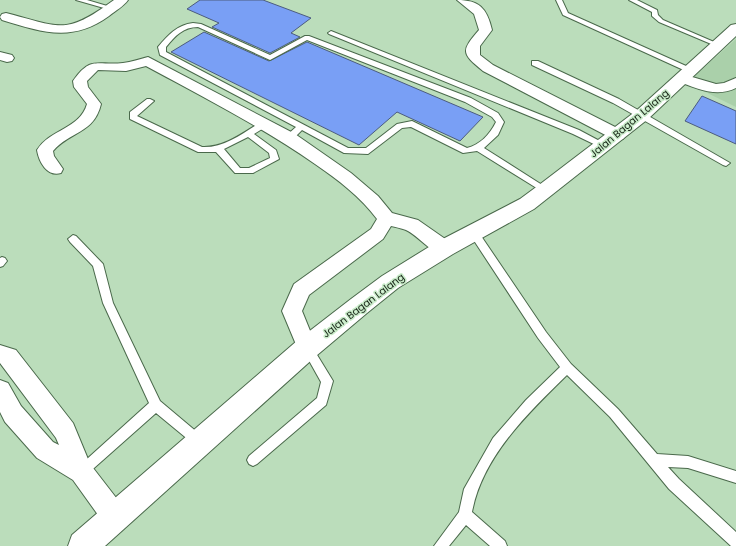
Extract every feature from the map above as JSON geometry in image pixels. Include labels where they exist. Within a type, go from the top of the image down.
[{"type":"main road","name":"Jalan Bagan Lalang","points":[[83,546],[307,348],[390,282],[445,248],[527,204],[642,115],[736,28]]},
{"type":"street","points":[[3,14],[29,24],[64,30],[76,28],[90,22],[122,0]]},
{"type":"street","points":[[463,0],[477,8],[484,18],[486,30],[473,44],[473,56],[488,68],[611,140]]},
{"type":"street","points":[[55,169],[46,157],[45,150],[49,143],[84,124],[93,112],[94,104],[81,87],[80,81],[90,69],[96,66],[112,68],[126,67],[148,62],[289,138],[345,177],[372,200],[386,218],[412,225],[445,248]]},
{"type":"street","points":[[686,74],[714,89],[722,89],[736,82]]},
{"type":"street","points":[[307,348],[292,311],[301,290],[377,234],[386,218]]},
{"type":"street","points":[[0,354],[9,357],[64,431],[81,472],[116,517]]},
{"type":"street","points":[[0,390],[6,418],[46,450],[81,472]]},
{"type":"lane","points":[[79,0],[111,8]]},
{"type":"lane","points":[[632,0],[655,11],[654,16],[661,21],[718,45]]},
{"type":"lane","points":[[559,1],[564,14],[686,74]]},
{"type":"lane","points":[[190,24],[199,25],[270,58],[308,37],[468,100],[495,115],[500,122],[495,132],[478,148],[466,151],[412,124],[400,126],[368,151],[347,151],[163,53],[162,47],[176,30],[182,26],[190,24]]},
{"type":"lane","points":[[331,33],[576,132],[611,140]]},
{"type":"lane","points":[[535,63],[642,115],[726,163]]},
{"type":"lane","points":[[150,101],[133,114],[137,120],[201,150],[209,151],[218,148],[264,124]]},
{"type":"lane","points":[[289,138],[301,126]]},
{"type":"lane","points":[[218,148],[238,171],[250,171],[275,159],[273,152],[248,133]]},
{"type":"lane","points":[[478,148],[546,190]]},
{"type":"lane","points":[[474,233],[542,335],[567,368],[614,412],[674,484],[736,541]]},
{"type":"lane","points":[[73,238],[98,264],[108,303],[156,405],[201,443]]},
{"type":"lane","points":[[253,460],[322,401],[327,381],[307,348]]},
{"type":"lane","points":[[441,546],[466,515],[470,494],[497,442],[530,404],[567,368]]},
{"type":"lane","points":[[81,472],[156,405]]},
{"type":"lane","points":[[654,460],[688,462],[736,477]]},
{"type":"lane","points":[[466,515],[500,546]]},
{"type":"shaded area","points":[[736,39],[736,107],[687,83]]},
{"type":"building","points":[[200,0],[263,0],[311,18],[291,33],[300,37],[270,53],[212,27],[219,23],[187,9]]},
{"type":"building","points":[[204,32],[269,61],[307,42],[483,117],[460,141],[397,112],[359,145],[171,52]]},
{"type":"building","points":[[702,96],[736,111],[736,144],[685,121]]}]
